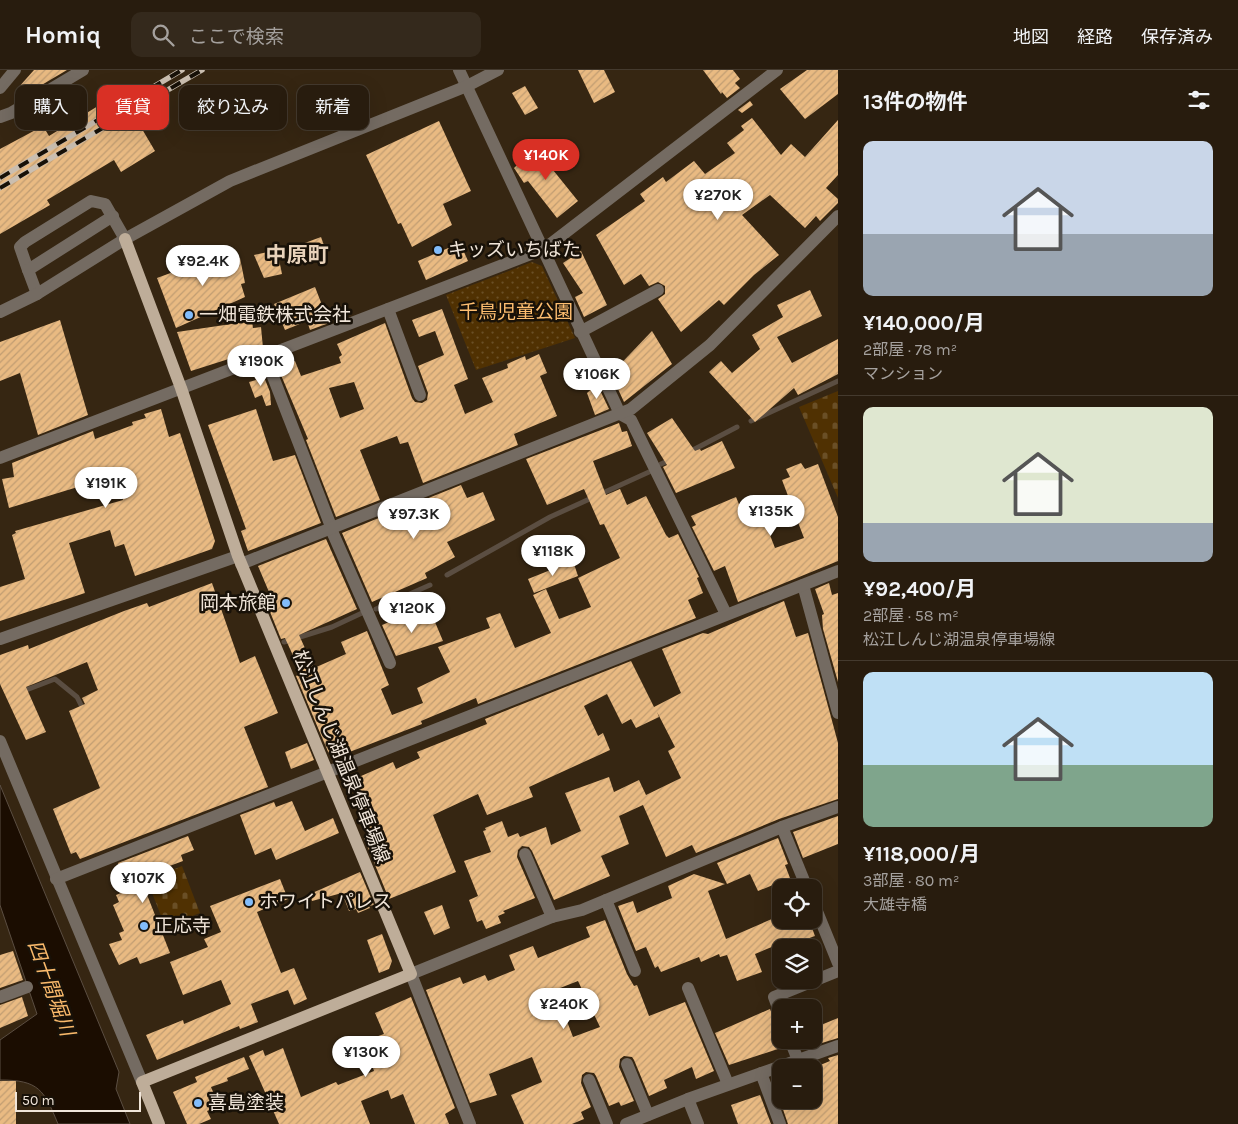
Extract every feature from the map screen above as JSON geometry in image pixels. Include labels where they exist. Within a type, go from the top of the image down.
[{"type":"main road","name":"松江しんじ湖温泉停車場線","points":[[125,239],[181,388],[239,560],[411,974]]},
{"type":"main road","points":[[159,1124],[142,1082],[411,974]]},
{"type":"street","points":[[0,88],[15,70]]},
{"type":"street","points":[[0,117],[11,113],[83,70]]},
{"type":"street","points":[[459,70],[620,414],[631,420],[726,614]]},
{"type":"street","points":[[0,312],[37,294],[125,239],[230,181],[467,86],[498,70]]},
{"type":"street","points":[[0,458],[544,249],[777,70]]},
{"type":"street","points":[[37,294],[20,247],[33,236],[91,201],[105,204],[125,239]]},
{"type":"street","points":[[28,270],[113,216]]},
{"type":"street","points":[[0,639],[332,529],[620,414],[641,403],[710,345],[838,216]]},
{"type":"street","points":[[580,332],[658,290]]},
{"type":"street","points":[[388,309],[420,395]]},
{"type":"street","points":[[266,356],[332,529],[390,664]]},
{"type":"street","points":[[56,879],[726,614],[838,572]]},
{"type":"street","points":[[803,585],[838,713]]},
{"type":"street","points":[[0,741],[142,1082]]},
{"type":"street","points":[[470,1124],[411,974],[552,917],[582,910],[782,827],[838,807]]},
{"type":"street","points":[[782,827],[803,879]]},
{"type":"street","points":[[525,854],[552,917]]},
{"type":"street","points":[[606,900],[634,971]]},
{"type":"street","points":[[822,924],[838,963]]},
{"type":"street","points":[[775,999],[774,997],[838,971]]},
{"type":"street","points":[[0,997],[27,987]]},
{"type":"street","points":[[688,988],[728,1084]]},
{"type":"street","points":[[801,1059],[838,1046]]},
{"type":"street","points":[[627,1064],[648,1115]]},
{"type":"street","points":[[626,1124],[772,1069]]},
{"type":"street","points":[[760,1073],[780,1124]]},
{"type":"street","points":[[589,1080],[607,1124]]},
{"type":"street","points":[[688,1099],[698,1124]]},
{"type":"green space","name":"千鳥児童公園","points":[[532,262],[542,266],[575,338],[476,370],[446,295]]},
{"type":"green space","points":[[838,391],[838,498],[799,407]]},
{"type":"green space","points":[[182,866],[200,913],[165,926],[147,880]]},
{"type":"water","name":"四十間堀川","points":[[0,785],[119,1072],[116,1089],[130,1124],[58,1124],[49,1103],[38,1089],[24,1082],[0,1080],[0,1040],[37,1014],[0,905]]},
{"type":"building","points":[[34,70],[67,70],[42,85],[21,85]]},
{"type":"building","points":[[578,70],[604,70],[615,92],[594,103]]},
{"type":"building","points":[[703,70],[733,70],[740,79],[735,83],[740,88],[727,98],[722,92],[721,94]]},
{"type":"building","points":[[807,70],[838,70],[838,94],[805,119],[780,89]]},
{"type":"building","points":[[525,86],[538,108],[525,115],[512,93]]},
{"type":"building","points":[[750,101],[753,105],[742,113],[738,110]]},
{"type":"building","points":[[97,107],[97,130],[143,130],[155,151],[121,172],[114,160],[47,200],[50,205],[0,234],[0,149],[36,130],[45,130],[49,136],[59,130],[87,130],[87,113]]},
{"type":"building","points":[[752,118],[781,155],[791,144],[805,157],[838,120],[838,175],[826,188],[838,199],[838,203],[820,221],[816,216],[805,228],[770,195],[742,215],[779,255],[754,275],[724,305],[719,300],[681,332],[658,299],[665,294],[665,286],[658,282],[649,286],[641,274],[624,285],[596,235],[645,201],[640,194],[663,177],[666,182],[694,161],[705,174],[735,153],[727,143],[744,130],[741,126]]},
{"type":"building","points":[[439,121],[471,191],[443,204],[452,225],[412,247],[401,223],[398,224],[366,155]]},
{"type":"building","points":[[545,144],[557,158],[549,165],[578,201],[557,218],[528,181],[524,183],[514,168],[527,155],[529,157]]},
{"type":"building","points":[[321,237],[326,251],[309,259],[302,244]]},
{"type":"building","points":[[460,243],[468,261],[426,280],[418,261]]},
{"type":"building","points":[[223,245],[228,260],[240,258],[245,283],[241,284],[245,297],[176,328],[157,278],[211,258],[208,250]]},
{"type":"building","points":[[277,250],[282,274],[264,278],[254,255]]},
{"type":"building","points":[[581,251],[607,305],[584,317],[575,297],[583,293],[563,263]]},
{"type":"building","points":[[315,287],[329,323],[310,330],[307,321],[285,330],[274,304]]},
{"type":"building","points":[[810,290],[822,316],[777,337],[792,363],[838,339],[838,374],[798,395],[794,388],[755,422],[709,372],[721,361],[732,373],[760,349],[752,335],[783,317],[777,305]]},
{"type":"building","points":[[442,309],[468,379],[454,385],[465,414],[493,402],[482,378],[508,368],[507,364],[525,356],[526,360],[539,354],[547,373],[540,376],[557,416],[514,434],[518,445],[423,483],[408,442],[400,444],[397,436],[360,450],[380,500],[336,517],[306,440],[308,439],[278,368],[295,361],[301,376],[341,363],[339,357],[342,355],[337,344],[385,323],[412,398],[415,402],[422,403],[427,400],[428,393],[418,366],[444,355],[435,331],[419,337],[412,320]],"holes":[[[354,382],[364,409],[340,418],[329,388]]]},
{"type":"building","points":[[60,320],[88,415],[38,435],[20,373],[0,381],[0,342]]},
{"type":"building","points":[[252,321],[253,328],[261,327],[263,348],[191,371],[177,332]]},
{"type":"building","points":[[652,331],[672,364],[624,402],[611,374]]},
{"type":"building","points":[[260,367],[270,392],[271,405],[266,406],[262,395],[255,398],[249,382],[256,380],[252,370]]},
{"type":"building","points":[[597,384],[609,409],[595,415],[587,393]]},
{"type":"building","points":[[161,409],[169,437],[180,433],[215,541],[212,549],[135,576],[124,544],[115,547],[110,530],[69,543],[85,593],[0,621],[0,587],[25,579],[12,535],[16,533],[15,531],[123,500],[117,475],[9,508],[2,479],[14,477],[12,463],[93,431],[95,439],[133,425],[132,422],[146,418],[144,414]]},
{"type":"building","points":[[256,409],[273,461],[295,455],[321,523],[248,551],[241,531],[246,529],[208,425]]},
{"type":"building","points":[[672,418],[695,451],[700,449],[701,451],[722,441],[735,468],[676,493],[663,467],[667,465],[647,433]]},
{"type":"building","points":[[619,423],[622,432],[627,431],[632,446],[593,461],[606,495],[620,489],[627,505],[646,496],[666,535],[669,538],[678,534],[699,577],[697,578],[703,593],[688,600],[696,618],[478,704],[476,698],[421,721],[422,724],[334,758],[332,752],[329,754],[296,676],[301,673],[285,638],[281,639],[266,602],[272,599],[258,566],[326,539],[357,609],[299,635],[314,668],[346,654],[341,642],[367,631],[389,685],[381,689],[392,715],[423,703],[417,688],[450,672],[438,647],[490,628],[486,618],[500,613],[515,648],[551,633],[533,595],[546,589],[559,619],[591,607],[578,578],[620,558],[604,524],[600,525],[584,489],[547,505],[526,459]]},
{"type":"building","points":[[801,463],[805,469],[818,464],[838,517],[838,561],[738,602],[725,566],[714,571],[692,527],[696,525],[691,516],[736,497],[743,514],[759,507],[775,548],[804,538],[782,480],[790,477],[786,469]]},
{"type":"building","points":[[461,485],[467,498],[483,492],[495,520],[447,542],[455,557],[425,573],[427,578],[372,602],[342,533],[386,515],[389,523],[413,510],[411,505]]},
{"type":"building","points":[[573,561],[578,576],[534,593],[528,579]]},
{"type":"building","points":[[212,583],[240,663],[255,656],[278,713],[244,727],[268,787],[80,859],[76,852],[71,854],[53,809],[100,788],[69,711],[85,704],[82,698],[98,690],[87,662],[26,687],[46,732],[26,740],[0,684],[0,655],[28,645],[29,649],[124,611],[147,603],[149,607]]},
{"type":"building","points":[[829,583],[832,595],[838,593],[838,682],[823,629],[822,615],[824,614],[815,589]]},
{"type":"building","points":[[784,601],[796,637],[808,633],[831,717],[838,743],[838,799],[779,819],[696,853],[692,845],[666,857],[643,805],[619,816],[629,844],[601,856],[610,876],[554,900],[532,851],[529,847],[522,846],[518,850],[517,857],[535,898],[503,911],[505,913],[498,916],[501,923],[486,929],[482,920],[477,922],[469,900],[478,896],[464,861],[491,852],[483,831],[486,830],[485,828],[502,821],[508,837],[518,833],[520,837],[546,827],[551,845],[581,831],[565,793],[609,777],[614,792],[639,780],[646,795],[681,778],[668,751],[675,747],[657,712],[659,717],[636,728],[631,719],[622,724],[607,694],[584,706],[598,736],[603,733],[610,750],[529,787],[533,797],[487,815],[478,794],[433,815],[456,872],[389,899],[364,838],[372,834],[352,780],[393,762],[396,769],[420,758],[417,752],[487,724],[485,719],[631,661],[654,707],[681,693],[662,649],[703,633],[708,634]]},
{"type":"building","points":[[417,613],[420,619],[432,615],[443,641],[396,656],[382,625],[396,619],[398,622]]},
{"type":"building","points":[[307,743],[314,760],[291,769],[285,752]]},
{"type":"building","points":[[292,801],[305,831],[333,818],[339,833],[276,860],[271,848],[255,855],[240,815],[274,802],[276,807]]},
{"type":"building","points":[[838,816],[838,844],[803,858],[793,832]]},
{"type":"building","name":"正応寺","points":[[188,836],[194,850],[181,855],[183,861],[140,877],[170,953],[140,964],[137,957],[119,965],[109,944],[122,940],[119,933],[124,931],[113,905],[119,902],[116,895],[126,891],[118,863]]},
{"type":"building","points":[[778,838],[788,864],[785,865],[790,878],[772,879],[772,885],[758,891],[750,874],[727,884],[717,863]]},
{"type":"building","points":[[360,872],[374,905],[369,906],[370,908],[358,913],[356,909],[349,911],[342,893],[312,901],[310,894]]},
{"type":"building","points":[[694,874],[725,884],[708,891],[726,939],[772,919],[772,929],[812,929],[815,936],[807,939],[772,939],[772,947],[755,954],[762,972],[737,981],[727,955],[720,957],[719,954],[701,962],[699,957],[661,972],[658,966],[655,968],[646,947],[636,951],[618,906],[633,901],[637,913],[672,898],[668,886]]},
{"type":"building","points":[[280,879],[288,899],[257,912],[281,973],[294,968],[307,999],[294,1005],[288,990],[251,1004],[258,1022],[240,1029],[239,1026],[157,1060],[146,1035],[183,1020],[184,1024],[231,1004],[221,980],[183,995],[170,962],[208,947],[204,939],[221,932],[210,906]]},
{"type":"building","points":[[442,905],[450,928],[434,935],[424,912]]},
{"type":"building","points":[[605,920],[627,974],[634,986],[637,985],[649,1016],[685,1002],[714,1071],[696,1079],[692,1067],[664,1080],[667,1088],[649,1096],[634,1060],[632,1057],[624,1056],[620,1059],[619,1067],[634,1101],[621,1106],[619,1102],[609,1106],[594,1073],[586,1072],[582,1075],[581,1083],[591,1107],[581,1112],[584,1119],[572,1124],[524,1124],[511,1095],[542,1082],[532,1057],[489,1074],[497,1095],[470,1103],[426,990],[460,977],[463,984],[485,975],[488,981],[515,970],[509,955],[533,946],[538,958],[590,937],[586,927]],"holes":[[[578,981],[600,1027],[573,1037],[555,990]]]},
{"type":"building","points":[[382,934],[392,961],[389,969],[379,973],[367,940]]},
{"type":"building","points":[[13,951],[23,980],[0,988],[0,955]]},
{"type":"building","points":[[22,997],[28,1016],[0,1028],[0,1005]]},
{"type":"building","points":[[411,997],[455,1108],[445,1114],[449,1124],[415,1124],[403,1094],[391,1099],[388,1090],[361,1101],[370,1124],[279,1124],[249,1056],[263,1050],[265,1056],[283,1048],[301,1097],[336,1082],[338,1085],[374,1071],[364,1041],[384,1034],[375,1013]]},
{"type":"building","points":[[770,1009],[772,1014],[772,1049],[778,1049],[729,1065],[715,1033]]},
{"type":"building","points":[[838,1018],[838,1038],[822,1043],[822,1025]]},
{"type":"building","points":[[838,1055],[838,1124],[788,1124],[783,1109],[822,1109],[822,1064],[830,1061],[828,1058]]},
{"type":"building","points":[[244,1057],[249,1069],[227,1078],[228,1081],[211,1087],[219,1106],[207,1111],[211,1119],[199,1124],[187,1124],[173,1092],[197,1082],[195,1077]]},
{"type":"building","points":[[0,1081],[16,1081],[16,1124],[0,1124]]},
{"type":"building","points":[[760,1095],[771,1124],[738,1124],[731,1105]]},
{"type":"waterway","points":[[751,421],[838,381]]},
{"type":"waterway","points":[[689,452],[737,427]]},
{"type":"waterway","points":[[661,464],[670,460]]},
{"type":"waterway","points":[[447,575],[550,517],[649,472]]},
{"type":"waterway","points":[[376,609],[430,585]]},
{"type":"waterway","points":[[284,642],[332,627],[362,613]]},
{"type":"waterway","points":[[21,692],[55,679],[77,697],[84,711]]},
{"type":"railway","points":[[0,178],[182,70]]},
{"type":"railway","points":[[0,188],[202,70]]},
{"type":"place","name":"キッズいちばた","points":[[438,250]]},
{"type":"place","name":"一畑電鉄株式会社","points":[[189,315]]},
{"type":"place","name":"岡本旅館","points":[[286,603]]},
{"type":"place","name":"ホワイトパレス","points":[[249,902]]},
{"type":"place","name":"正応寺","points":[[144,926]]},
{"type":"place","name":"喜島塗装","points":[[198,1103]]},
{"type":"district","name":"中原町","points":[[297,255]]}]
